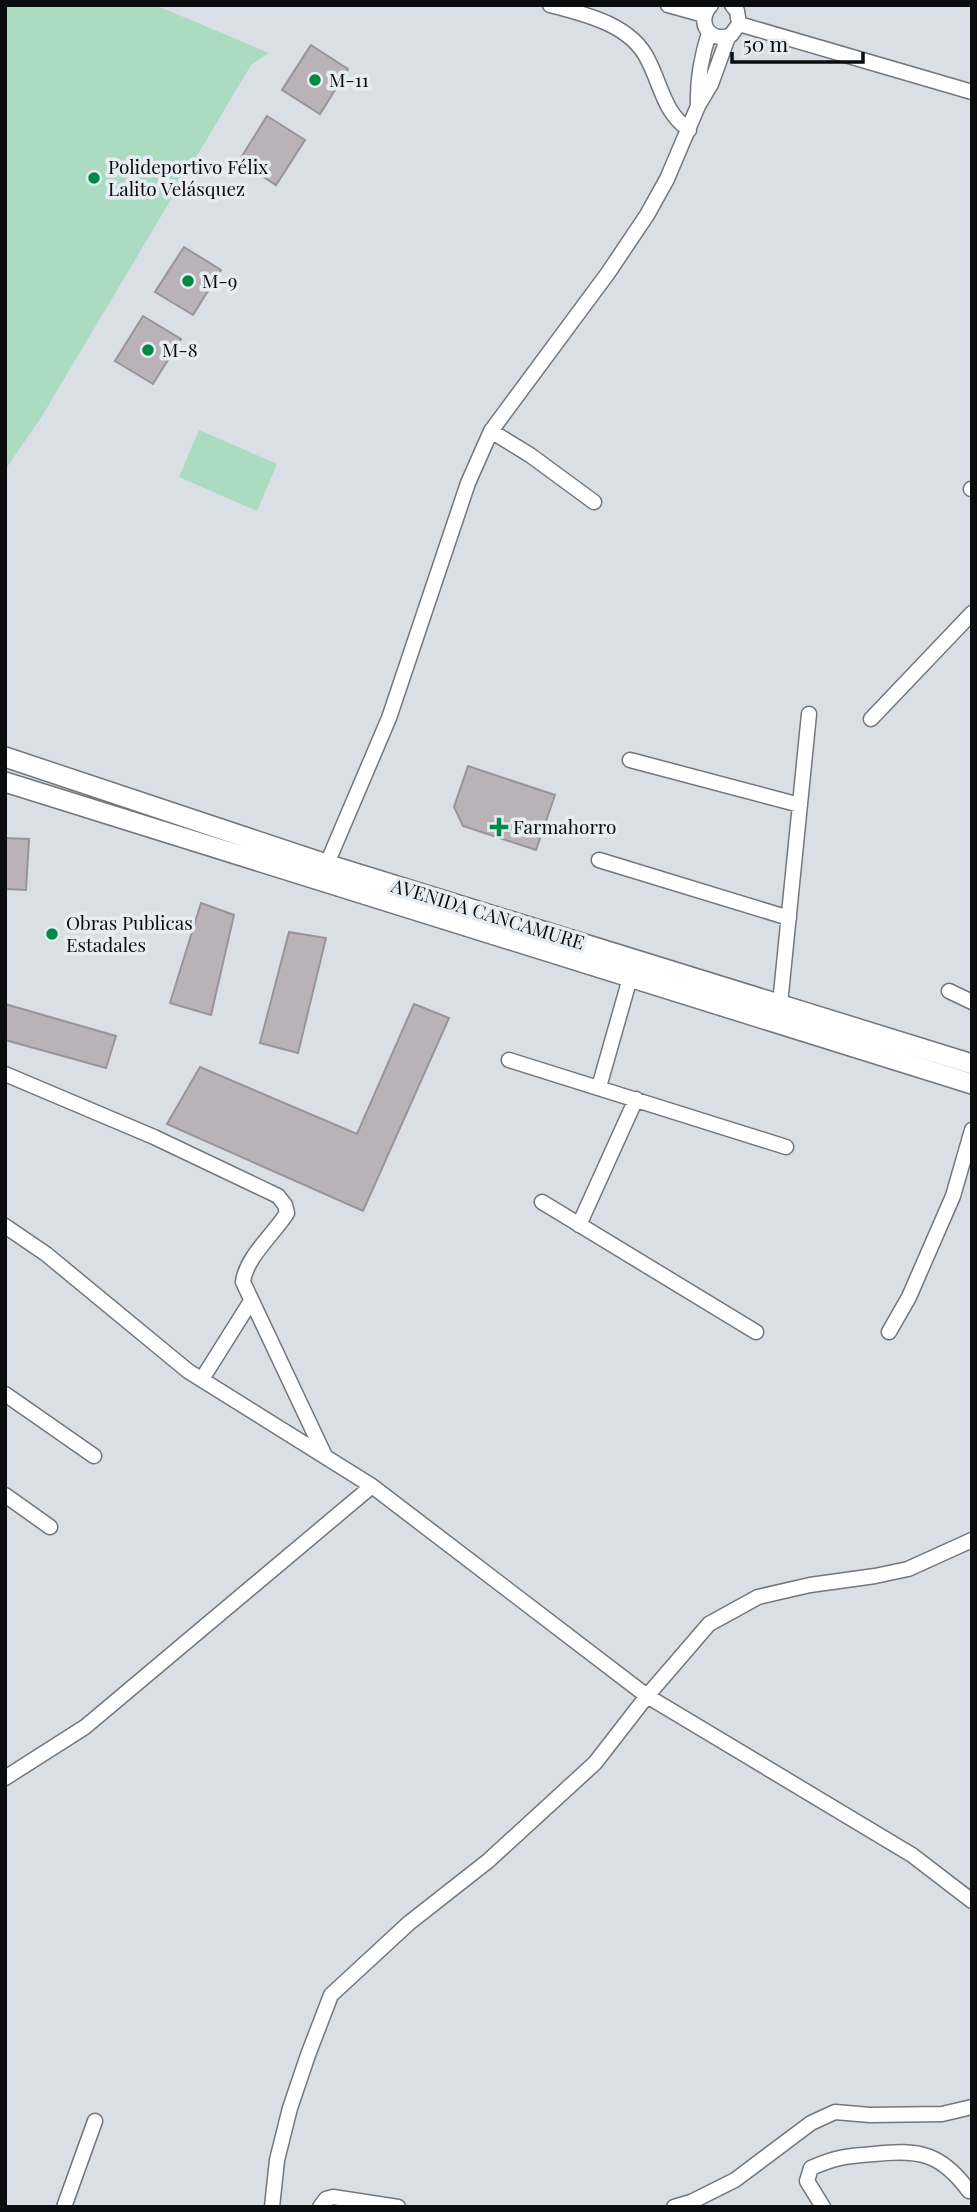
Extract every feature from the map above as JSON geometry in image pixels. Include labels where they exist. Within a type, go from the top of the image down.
[{"type":"main road","name":"AVENIDA CANCAMURE","points":[[5,757],[323,872],[630,978],[972,1084]]},
{"type":"main road","name":"AVENIDA CANCAMURE","points":[[5,782],[780,1004],[972,1064]]},
{"type":"street","points":[[550,5],[604,22],[636,44],[647,57],[674,119],[689,130]]},
{"type":"street","points":[[668,5],[708,10],[704,23],[709,33],[716,37],[728,37],[734,33],[737,11],[972,92]]},
{"type":"street","points":[[698,106],[697,82],[701,56],[709,33]]},
{"type":"street","points":[[323,872],[389,718],[468,483],[491,431],[648,215],[667,179],[698,106],[711,84],[728,37]]},
{"type":"street","points":[[491,431],[530,455],[594,502]]},
{"type":"street","points":[[871,719],[972,613]]},
{"type":"street","points":[[780,1004],[809,714]]},
{"type":"street","points":[[629,760],[800,805]]},
{"type":"street","points":[[599,860],[789,918]]},
{"type":"street","points":[[599,1087],[630,978]]},
{"type":"street","points":[[949,991],[972,1002]]},
{"type":"street","points":[[509,1060],[786,1147]]},
{"type":"street","points":[[5,1074],[154,1137],[278,1196],[287,1213],[244,1275],[243,1282],[326,1457]]},
{"type":"street","points":[[579,1225],[636,1099]]},
{"type":"street","points":[[889,1332],[909,1297],[953,1196],[972,1130]]},
{"type":"street","points":[[542,1202],[756,1332]]},
{"type":"street","points":[[5,1226],[46,1254],[202,1379],[372,1486],[647,1696],[912,1855],[972,1902]]},
{"type":"street","points":[[202,1379],[251,1301]]},
{"type":"street","points":[[5,1394],[94,1456]]},
{"type":"street","points":[[5,1778],[85,1727],[372,1486]]},
{"type":"street","points":[[5,1495],[50,1527]]},
{"type":"street","points":[[272,2207],[277,2161],[290,2108],[331,1995],[409,1923],[488,1861],[595,1763],[647,1696],[709,1624],[758,1597],[810,1585],[908,1569],[972,1540]]},
{"type":"street","points":[[674,2207],[691,2202],[735,2180],[811,2123],[835,2112],[870,2115],[942,2114],[972,2107]]},
{"type":"street","points":[[64,2207],[95,2121]]},
{"type":"street","points":[[823,2207],[807,2181],[811,2168],[834,2157],[906,2151],[932,2158],[956,2173],[969,2191]]},
{"type":"street","points":[[320,2207],[326,2199],[332,2197],[398,2207]]},
{"type":"green space","name":"Polideportivo Félix Lalito Velásquez","points":[[5,5],[155,5],[269,53],[251,65],[42,416],[5,470]]},
{"type":"green space","points":[[199,430],[277,464],[257,511],[179,477]]},
{"type":"building","name":"M-11","points":[[311,45],[348,69],[320,114],[282,90]]},
{"type":"building","points":[[267,116],[305,140],[276,185],[239,161]]},
{"type":"building","name":"M-9","points":[[184,247],[221,270],[193,315],[155,292]]},
{"type":"building","name":"M-8","points":[[143,316],[181,339],[153,384],[115,361]]},
{"type":"building","name":"Farmahorro","points":[[468,766],[555,795],[536,850],[463,826],[454,807]]},
{"type":"building","points":[[5,838],[29,839],[26,890],[5,889]]},
{"type":"building","points":[[201,903],[234,915],[211,1015],[170,1003]]},
{"type":"building","points":[[289,932],[326,938],[298,1053],[260,1043]]},
{"type":"building","points":[[5,1004],[116,1036],[106,1068],[5,1040]]},
{"type":"building","points":[[414,1004],[449,1018],[363,1211],[167,1124],[200,1067],[357,1134]]},
{"type":"place","name":"M-11","points":[[315,80]]},
{"type":"place","name":"Polideportivo Félix Lalito Velásquez","points":[[94,178]]},
{"type":"place","name":"M-9","points":[[188,281]]},
{"type":"place","name":"M-8","points":[[148,350]]},
{"type":"place","name":"Farmahorro","points":[[499,827]]},
{"type":"place","name":"Obras Publicas Estadales","points":[[52,934]]}]
